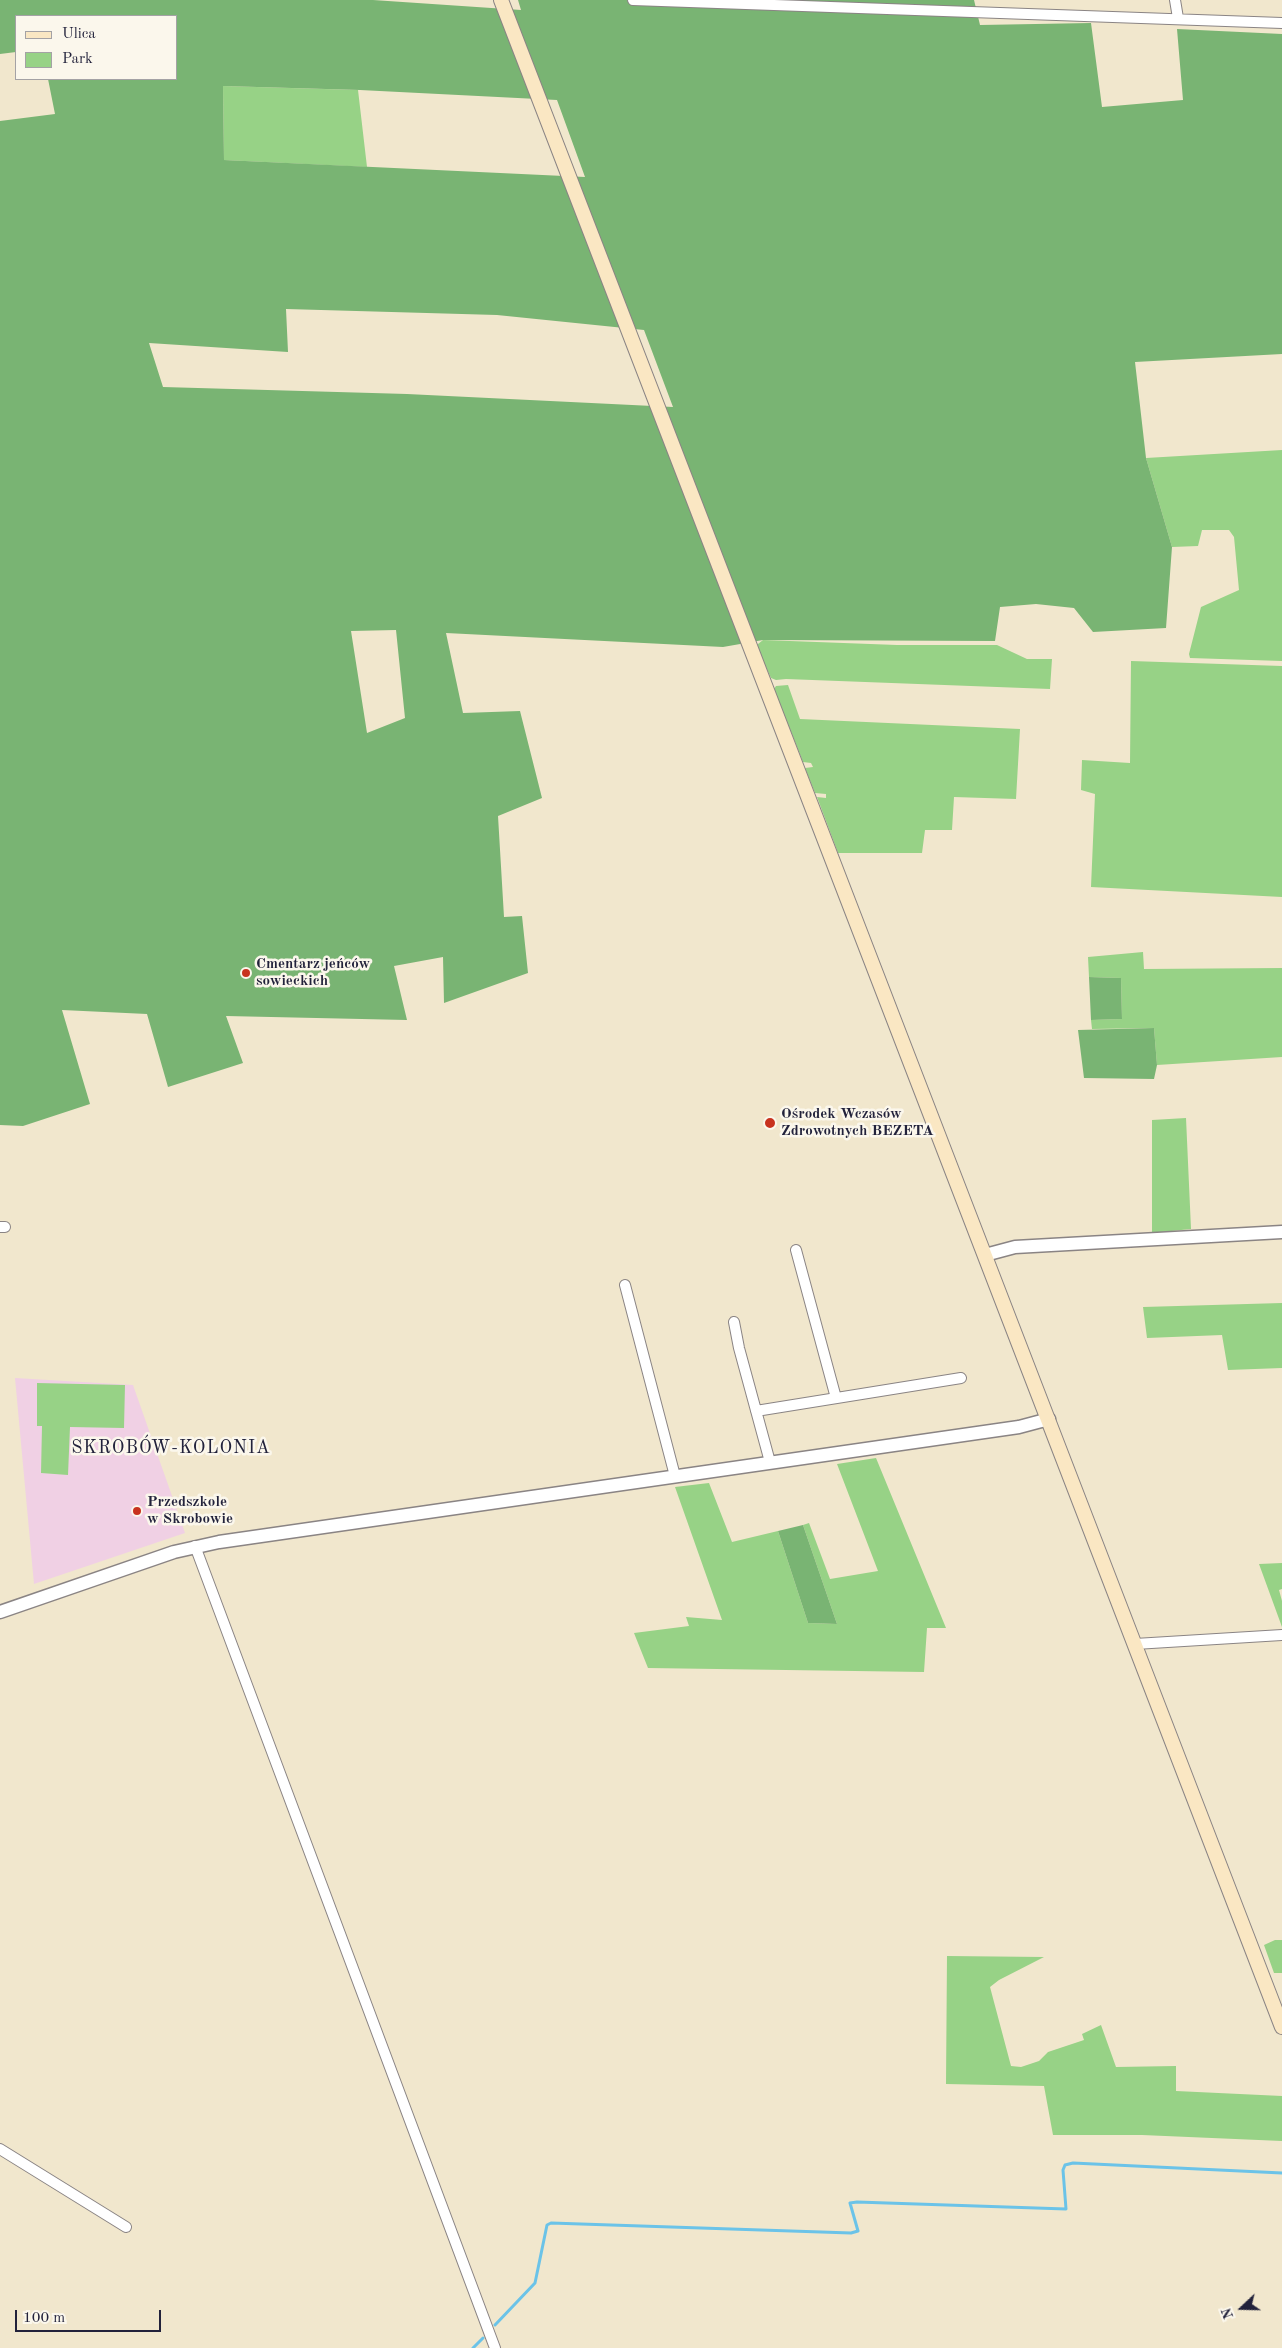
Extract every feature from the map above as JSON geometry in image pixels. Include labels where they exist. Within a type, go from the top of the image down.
[{"type":"main road","points":[[501,0],[1282,2027]]},
{"type":"street","points":[[633,0],[1282,23]]},
{"type":"street","points":[[1174,0],[1178,18]]},
{"type":"street","points":[[985,1254],[1015,1247],[1282,1232]]},
{"type":"street","points":[[796,1250],[836,1398]]},
{"type":"street","points":[[625,1285],[675,1476]]},
{"type":"street","points":[[734,1322],[770,1462]]},
{"type":"street","points":[[756,1411],[961,1378]]},
{"type":"street","points":[[0,1612],[195,1546],[1019,1427],[1049,1419]]},
{"type":"street","points":[[195,1546],[495,2348]]},
{"type":"street","points":[[1135,1644],[1282,1635]]},
{"type":"street","points":[[0,2149],[126,2227]]},
{"type":"shaded area","points":[[15,1378],[133,1385],[185,1533],[34,1584]]},
{"type":"green space","points":[[0,0],[373,0],[521,10],[518,0],[974,0],[980,25],[1091,23],[1102,107],[1183,100],[1177,29],[1282,34],[1282,354],[1135,362],[1146,458],[1172,547],[1166,628],[1093,632],[1074,608],[1036,604],[1000,607],[995,641],[763,640],[723,647],[446,633],[463,713],[520,711],[542,798],[498,816],[504,917],[522,916],[528,973],[444,1003],[443,957],[394,966],[407,1020],[226,1016],[243,1063],[168,1087],[147,1014],[62,1010],[90,1104],[23,1126],[0,1125],[0,121],[55,114],[48,80],[178,80],[178,15],[15,15],[15,52],[0,54]],"holes":[[[223,86],[360,90],[557,100],[585,177],[224,160]],[[286,309],[497,315],[644,330],[673,407],[407,394],[163,387],[149,343],[288,352]],[[396,630],[405,718],[367,733],[351,631]]]},
{"type":"green space","points":[[223,86],[358,90],[367,167],[224,160]]},
{"type":"green space","points":[[1282,450],[1282,661],[1190,658],[1189,654],[1201,607],[1239,590],[1234,537],[1229,530],[1202,530],[1198,546],[1172,547],[1146,458]]},
{"type":"green space","points":[[763,640],[897,645],[997,645],[1027,659],[1052,659],[1050,689],[776,680],[771,678],[758,650],[758,644]]},
{"type":"green space","points":[[1131,661],[1282,666],[1282,897],[1091,887],[1095,794],[1081,790],[1082,760],[1130,763]]},
{"type":"green space","points":[[788,685],[800,719],[1020,729],[1016,799],[954,797],[952,830],[925,830],[922,853],[838,853],[817,797],[826,798],[826,794],[815,793],[805,768],[813,767],[811,763],[803,762],[774,689],[776,686]]},
{"type":"green space","points":[[1143,952],[1144,969],[1282,968],[1282,1057],[1157,1065],[1154,1028],[1092,1029],[1091,1020],[1122,1019],[1121,978],[1089,977],[1088,957]]},
{"type":"green space","points":[[1089,977],[1121,978],[1122,1019],[1091,1020]]},
{"type":"green space","points":[[1154,1028],[1157,1065],[1154,1079],[1084,1078],[1078,1030]]},
{"type":"green space","points":[[1186,1118],[1191,1229],[1152,1233],[1152,1120]]},
{"type":"green space","points":[[1282,1303],[1282,1368],[1228,1370],[1222,1335],[1147,1338],[1143,1307]]},
{"type":"green space","points":[[37,1383],[125,1385],[124,1428],[70,1427],[68,1475],[41,1473],[42,1426],[37,1426]]},
{"type":"green space","points":[[876,1458],[946,1628],[927,1628],[924,1672],[648,1668],[634,1633],[689,1626],[686,1617],[722,1620],[675,1487],[709,1483],[732,1542],[778,1531],[808,1623],[837,1624],[803,1525],[809,1523],[830,1579],[878,1571],[837,1464]]},
{"type":"green space","points":[[803,1525],[837,1624],[808,1623],[778,1531]]},
{"type":"green space","points":[[1282,1563],[1282,1589],[1279,1590],[1282,1601],[1282,1627],[1259,1564]]},
{"type":"green space","points":[[1275,1940],[1282,1940],[1282,1973],[1274,1973],[1264,1945]]},
{"type":"green space","points":[[947,1956],[1044,1957],[999,1980],[990,1987],[1011,2066],[1021,2067],[1039,2061],[1048,2052],[1084,2040],[1082,2034],[1101,2025],[1116,2067],[1176,2066],[1176,2091],[1282,2096],[1282,2141],[1142,2135],[1053,2135],[1044,2086],[946,2084]]},
{"type":"waterway","points":[[495,2325],[535,2283],[547,2225],[551,2223],[851,2233],[858,2231],[850,2203],[857,2202],[1066,2209],[1063,2170],[1065,2165],[1073,2163],[1282,2173]]},
{"type":"waterway","points":[[473,2348],[483,2338]]},
{"type":"place","name":"Cmentarz jeńców sowieckich","points":[[246,973]]},
{"type":"place","name":"Ośrodek Wczasów Zdrowotnych BEZETA","points":[[770,1123]]},
{"type":"place","name":"Przedszkole w Skrobowie","points":[[137,1511]]},
{"type":"district","name":"SKROBÓW-KOLONIA","points":[[171,1448]]}]
